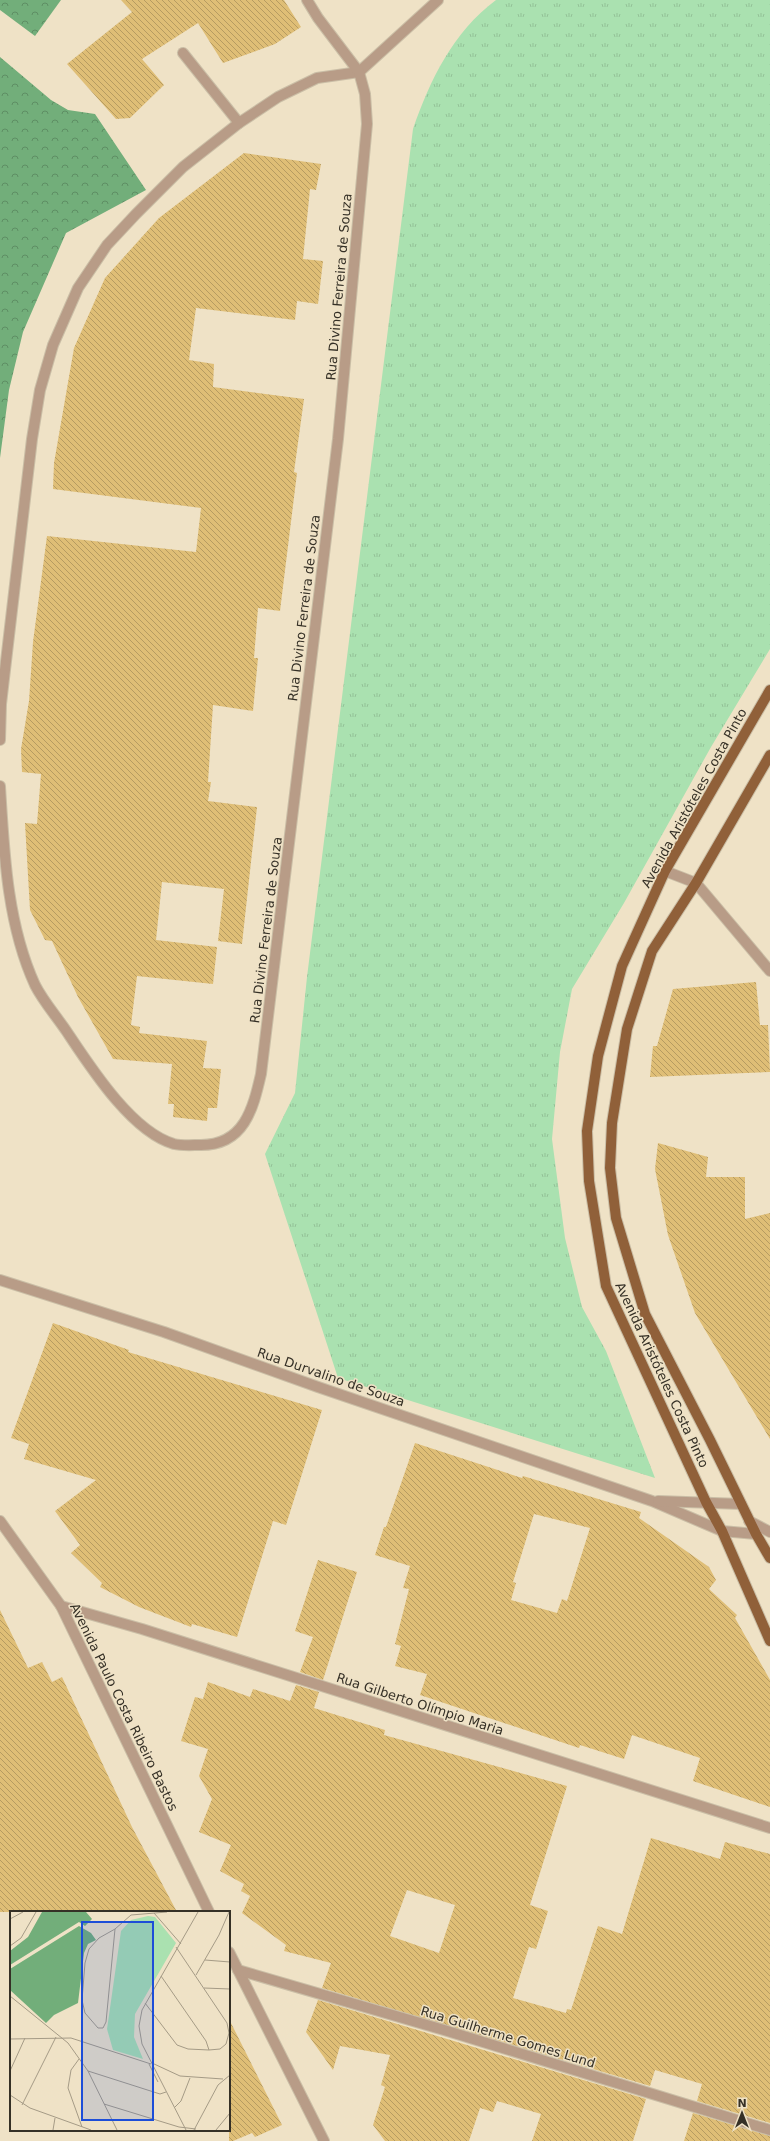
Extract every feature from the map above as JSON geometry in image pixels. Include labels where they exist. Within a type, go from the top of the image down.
[{"type":"main road","name":"Avenida Aristóteles Costa Pinto","points":[[770,690],[665,871],[622,966],[598,1056],[587,1131],[589,1181],[606,1286],[706,1502],[722,1531],[770,1641]]},
{"type":"main road","name":"Avenida Aristóteles Costa Pinto","points":[[770,755],[696,883],[652,951],[627,1029],[612,1123],[610,1168],[616,1218],[645,1314],[749,1521],[770,1558]]},
{"type":"street","points":[[307,0],[318,18],[359,72]]},
{"type":"street","points":[[0,740],[1,704],[32,439],[40,390],[53,344],[78,288],[107,245],[183,167],[239,123],[278,96],[317,78],[359,72],[438,0]]},
{"type":"street","points":[[183,53],[239,123]]},
{"type":"street","name":"Rua Divino Ferreira de Souza","points":[[0,786],[3,842],[12,918],[35,985],[108,1090],[140,1124],[159,1138],[175,1144],[212,1145],[229,1140],[244,1123],[254,1103],[261,1074],[297,782],[338,440],[356,255],[367,124],[365,94],[359,72]]},
{"type":"street","points":[[665,871],[696,883],[770,971]]},
{"type":"street","name":"Rua Durvalino de Souza","points":[[0,1280],[164,1332],[318,1387],[652,1500],[722,1531],[756,1534]]},
{"type":"street","name":"Rua Durvalino de Souza","points":[[652,1500],[741,1504]]},
{"type":"street","name":"Avenida Paulo Costa Ribeiro Bastos","points":[[0,1521],[61,1606],[209,1911]]},
{"type":"street","points":[[749,1521],[770,1532]]},
{"type":"street","name":"Rua Gilberto Olímpio Maria","points":[[61,1606],[142,1629],[770,1828]]},
{"type":"street","points":[[230,1954],[324,2141]]},
{"type":"street","name":"Rua Guilherme Gomes Lund","points":[[238,1970],[444,2030],[770,2130]]},
{"type":"green space","points":[[0,0],[61,0],[35,36],[0,10]]},
{"type":"green space","points":[[496,0],[770,0],[770,649],[711,747],[624,903],[572,989],[560,1052],[552,1139],[565,1238],[582,1307],[606,1351],[655,1478],[338,1378],[265,1154],[295,1093],[307,977],[413,129],[435,75],[455,42],[467,27]]},
{"type":"green space","points":[[0,57],[51,100],[68,110],[95,114],[146,190],[66,233],[23,332],[9,390],[0,458]]},
{"type":"building","points":[[121,0],[284,0],[301,27],[275,44],[223,63],[198,23],[142,59],[164,85],[130,118],[116,119],[67,64],[132,12]]},
{"type":"building","points":[[244,153],[321,164],[316,190],[310,189],[303,259],[323,261],[318,304],[297,301],[295,320],[196,308],[189,360],[214,364],[213,387],[304,399],[294,472],[297,473],[280,611],[258,608],[254,658],[258,658],[253,711],[213,705],[208,782],[211,782],[208,801],[257,807],[242,944],[218,941],[224,889],[162,882],[156,940],[217,947],[213,984],[137,976],[131,1025],[140,1027],[139,1033],[207,1041],[203,1068],[221,1069],[217,1108],[208,1108],[207,1121],[173,1117],[174,1104],[168,1104],[172,1064],[113,1059],[78,997],[52,941],[45,940],[30,910],[25,823],[37,824],[41,774],[22,772],[21,749],[29,701],[33,642],[47,536],[196,552],[201,508],[53,489],[54,463],[74,348],[105,278],[159,218]]},
{"type":"building","points":[[756,982],[760,1025],[768,1025],[770,1072],[650,1077],[653,1046],[657,1046],[673,989]]},
{"type":"building","points":[[658,1143],[708,1157],[706,1177],[745,1177],[745,1219],[770,1213],[770,1439],[695,1313],[668,1235],[655,1169]]},
{"type":"building","points":[[53,1323],[129,1350],[128,1352],[322,1410],[286,1525],[273,1521],[237,1637],[192,1624],[191,1627],[139,1607],[100,1587],[102,1583],[71,1553],[80,1545],[55,1511],[96,1480],[24,1459],[29,1444],[11,1438]]},
{"type":"building","points":[[415,1443],[522,1478],[523,1476],[641,1512],[639,1518],[709,1567],[716,1580],[709,1589],[737,1615],[735,1618],[770,1680],[770,1807],[693,1781],[700,1758],[632,1735],[624,1759],[580,1745],[579,1748],[420,1695],[427,1674],[395,1666],[401,1646],[395,1644],[409,1589],[403,1588],[410,1566],[375,1555],[384,1527],[386,1527]],"holes":[[[534,1514],[590,1528],[567,1601],[562,1599],[557,1613],[511,1600],[516,1583],[513,1582]]]},
{"type":"building","points":[[318,1560],[357,1572],[323,1680],[300,1672],[313,1637],[295,1631]]},
{"type":"building","points":[[0,1610],[28,1668],[42,1662],[52,1682],[62,1677],[132,1827],[176,1911],[0,1912]]},
{"type":"building","points":[[208,1682],[250,1697],[253,1689],[290,1701],[296,1685],[319,1692],[314,1708],[385,1730],[384,1735],[567,1786],[530,1905],[548,1911],[536,1949],[529,1947],[513,1998],[566,2013],[567,2009],[571,2010],[598,1926],[622,1934],[651,1838],[720,1859],[725,1842],[770,1854],[770,2123],[697,2101],[702,2084],[655,2070],[650,2086],[322,1988],[331,1963],[284,1951],[286,1945],[242,1913],[250,1896],[241,1891],[244,1884],[220,1871],[231,1845],[199,1832],[212,1799],[199,1776],[208,1749],[181,1741],[195,1697],[203,1699]],"holes":[[[407,1890],[455,1905],[439,1953],[390,1936]]]},
{"type":"building","points":[[318,2000],[646,2099],[633,2141],[532,2141],[541,2114],[497,2101],[493,2112],[480,2108],[469,2141],[385,2141],[373,2125],[385,2087],[381,2085],[390,2055],[340,2046],[333,2070],[306,2032]]},
{"type":"building","points":[[230,2021],[282,2125],[255,2137],[252,2133],[233,2141],[229,2141]]},
{"type":"building","points":[[693,2113],[770,2136],[770,2141],[684,2141]]}]
